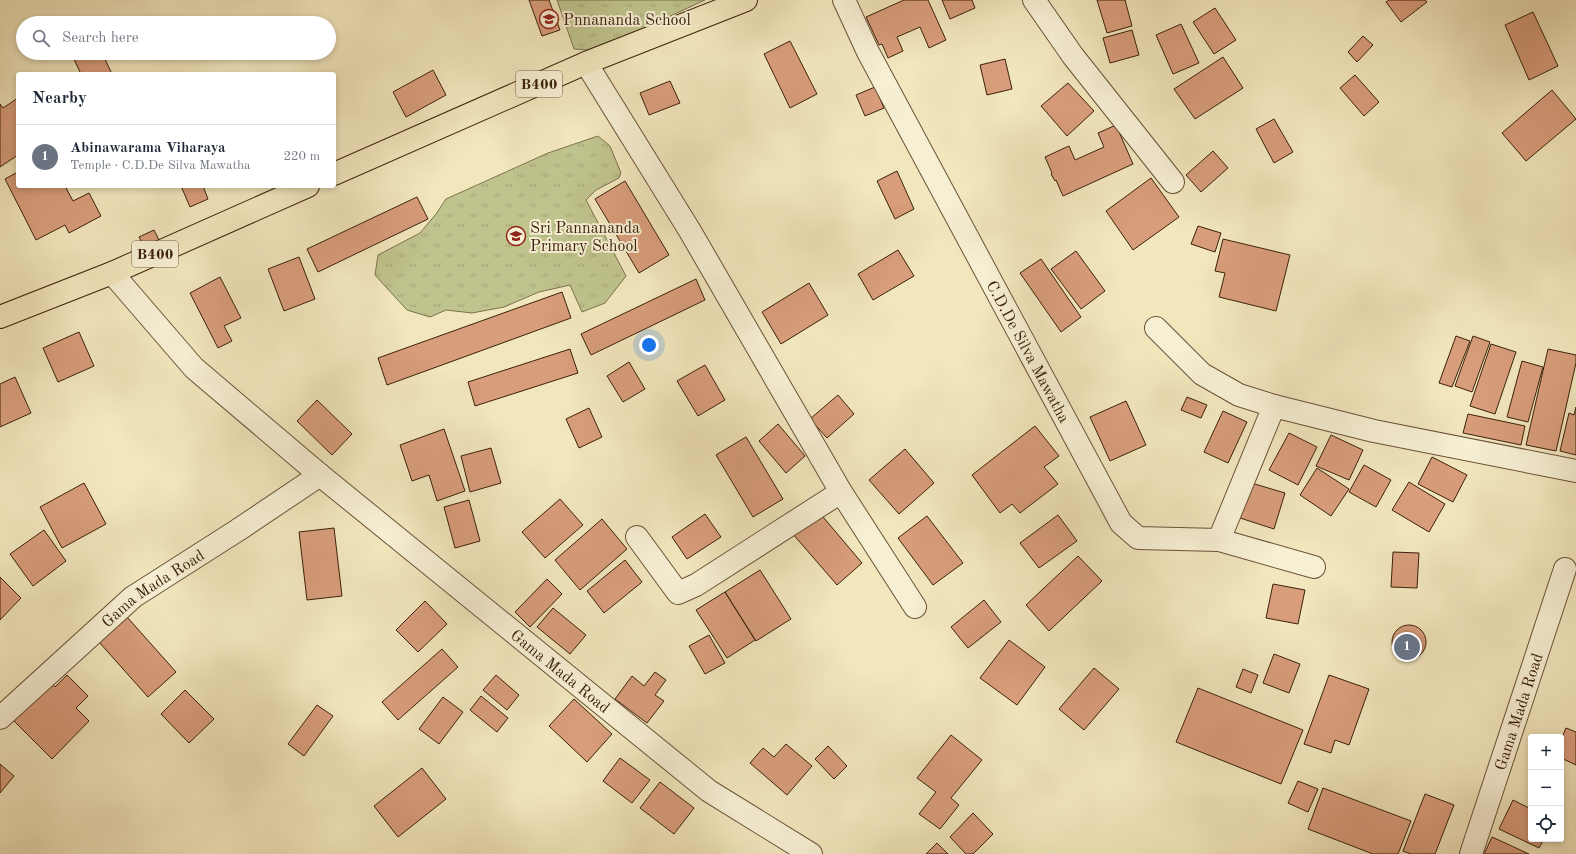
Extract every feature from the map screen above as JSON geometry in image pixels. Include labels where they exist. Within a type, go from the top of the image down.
[{"type":"main road","name":"B400","points":[[336,173],[586,63],[746,0]]},
{"type":"main road","name":"B400","points":[[0,317],[112,273],[303,188]]},
{"type":"street","name":"C.D.De Silva Mawatha","points":[[844,0],[868,52],[1121,524],[1138,538],[1219,540],[1314,567]]},
{"type":"street","points":[[1034,0],[1073,56],[1173,182]]},
{"type":"street","points":[[586,63],[690,231],[841,492],[915,607]]},
{"type":"street","name":"Gama Mada Road","points":[[112,273],[194,368],[320,476],[709,791],[811,854]]},
{"type":"street","points":[[1156,328],[1202,374],[1239,395],[1274,406],[1374,431],[1576,471]]},
{"type":"street","points":[[1219,540],[1274,406]]},
{"type":"street","name":"Gama Mada Road","points":[[0,718],[133,597],[320,476]]},
{"type":"street","points":[[637,538],[678,593],[696,586],[841,492]]},
{"type":"street","name":"Gama Mada Road","points":[[1471,854],[1566,569]]},
{"type":"green space","points":[[557,0],[705,0],[638,31],[587,50],[574,49]]},
{"type":"green space","points":[[598,136],[610,146],[621,173],[619,178],[596,190],[586,200],[626,276],[605,303],[582,312],[570,285],[539,292],[504,307],[472,313],[446,310],[430,317],[407,310],[375,275],[378,255],[420,233],[446,199],[548,153]]},
{"type":"building","points":[[529,0],[549,0],[560,30],[542,36]]},
{"type":"building","points":[[904,0],[928,0],[946,40],[929,48],[920,27],[897,37],[903,51],[888,58],[882,44],[879,45],[866,17]]},
{"type":"building","points":[[942,0],[972,0],[975,8],[950,19]]},
{"type":"building","points":[[1097,0],[1125,0],[1132,26],[1107,33]]},
{"type":"building","points":[[1389,0],[1425,0],[1427,2],[1401,22],[1386,2]]},
{"type":"building","points":[[1215,8],[1236,40],[1214,54],[1193,22]]},
{"type":"building","points":[[1533,12],[1558,66],[1529,80],[1505,25]]},
{"type":"building","points":[[1181,24],[1199,63],[1173,74],[1156,35]]},
{"type":"building","points":[[1132,30],[1139,55],[1110,63],[1103,38]]},
{"type":"building","points":[[1363,36],[1373,45],[1357,62],[1348,52]]},
{"type":"building","points":[[790,41],[817,94],[790,108],[764,54]]},
{"type":"building","points":[[1223,57],[1243,88],[1195,119],[1174,89]]},
{"type":"building","points":[[1005,59],[1012,89],[987,95],[980,65]]},
{"type":"building","points":[[74,60],[105,60],[111,72],[80,72]]},
{"type":"building","points":[[433,70],[446,95],[406,117],[393,92]]},
{"type":"building","points":[[1355,75],[1379,102],[1364,116],[1340,88]]},
{"type":"building","points":[[670,81],[680,103],[649,115],[640,93]]},
{"type":"building","points":[[1068,83],[1094,111],[1067,136],[1041,106]]},
{"type":"building","points":[[875,87],[884,108],[865,116],[856,95]]},
{"type":"building","points":[[1552,90],[1576,119],[1526,161],[1502,133]]},
{"type":"building","points":[[16,99],[16,156],[0,167],[0,104],[3,108]]},
{"type":"building","points":[[1274,119],[1293,152],[1274,163],[1256,129]]},
{"type":"building","points":[[1116,125],[1133,164],[1063,196],[1056,180],[1055,181],[1051,174],[1052,173],[1045,157],[1069,146],[1075,160],[1104,147],[1098,133]]},
{"type":"building","points":[[1213,151],[1228,168],[1201,192],[1186,175]]},
{"type":"building","points":[[897,171],[914,209],[895,219],[877,181]]},
{"type":"building","points":[[16,173],[16,188],[66,188],[73,201],[89,193],[101,216],[69,233],[65,225],[36,240],[5,179]]},
{"type":"building","points":[[1151,178],[1179,217],[1133,250],[1106,211]]},
{"type":"building","points":[[625,181],[669,255],[639,273],[595,199]]},
{"type":"building","points":[[182,188],[204,188],[208,199],[190,207]]},
{"type":"building","points":[[417,197],[428,219],[318,272],[307,249]]},
{"type":"building","points":[[1198,226],[1221,233],[1215,252],[1191,244]]},
{"type":"building","points":[[154,230],[161,244],[146,251],[139,237]]},
{"type":"building","points":[[1223,239],[1290,255],[1276,311],[1219,297],[1225,273],[1215,271]]},
{"type":"building","points":[[898,250],[914,276],[873,300],[858,274]]},
{"type":"building","points":[[1076,251],[1105,291],[1081,309],[1051,269]]},
{"type":"building","points":[[299,257],[315,299],[284,311],[268,269]]},
{"type":"building","points":[[1041,259],[1081,317],[1061,332],[1020,273]]},
{"type":"building","points":[[220,277],[241,318],[224,326],[232,341],[218,348],[190,293]]},
{"type":"building","points":[[696,279],[705,300],[591,355],[581,334]]},
{"type":"building","points":[[809,283],[828,315],[781,344],[762,312]]},
{"type":"building","points":[[562,292],[571,318],[387,385],[378,358]]},
{"type":"building","points":[[79,332],[94,366],[58,382],[43,348]]},
{"type":"building","points":[[1456,336],[1470,341],[1452,387],[1439,383]]},
{"type":"building","points":[[1473,336],[1490,342],[1472,392],[1455,386]]},
{"type":"building","points":[[1491,344],[1516,352],[1495,414],[1470,406]]},
{"type":"building","points":[[570,349],[578,373],[475,406],[468,382]]},
{"type":"building","points":[[1548,349],[1576,355],[1576,363],[1556,451],[1526,445]]},
{"type":"building","points":[[1522,361],[1543,367],[1528,422],[1507,417]]},
{"type":"building","points":[[629,362],[645,389],[623,402],[607,376]]},
{"type":"building","points":[[705,365],[725,400],[698,416],[677,381]]},
{"type":"building","points":[[15,377],[31,413],[0,427],[0,384]]},
{"type":"building","points":[[838,395],[854,414],[827,438],[810,419]]},
{"type":"building","points":[[1187,397],[1207,405],[1201,418],[1181,410]]},
{"type":"building","points":[[317,400],[352,434],[332,455],[297,421]]},
{"type":"building","points":[[1126,401],[1146,445],[1110,461],[1090,417]]},
{"type":"building","points":[[1576,407],[1576,455],[1560,451],[1569,413],[1574,415]]},
{"type":"building","points":[[589,408],[602,437],[579,448],[566,419]]},
{"type":"building","points":[[1223,411],[1247,422],[1228,463],[1204,452]]},
{"type":"building","points":[[1468,414],[1525,426],[1521,445],[1463,433]]},
{"type":"building","points":[[778,424],[805,456],[786,473],[759,441]]},
{"type":"building","points":[[1035,426],[1059,456],[1044,467],[1058,484],[1020,513],[1012,504],[1000,513],[972,475]]},
{"type":"building","points":[[444,429],[465,491],[437,501],[429,475],[412,481],[400,445]]},
{"type":"building","points":[[1289,433],[1317,447],[1298,485],[1269,470]]},
{"type":"building","points":[[1331,435],[1363,450],[1349,480],[1316,466]]},
{"type":"building","points":[[746,437],[783,499],[753,517],[716,455]]},
{"type":"building","points":[[491,448],[501,483],[470,492],[461,456]]},
{"type":"building","points":[[905,449],[934,483],[899,514],[869,480]]},
{"type":"building","points":[[1432,457],[1467,475],[1453,502],[1418,484]]},
{"type":"building","points":[[1364,465],[1391,480],[1376,507],[1349,492]]},
{"type":"building","points":[[1317,468],[1349,489],[1331,516],[1300,495]]},
{"type":"building","points":[[1248,482],[1285,493],[1274,529],[1237,517]]},
{"type":"building","points":[[1409,482],[1445,504],[1429,532],[1392,510]]},
{"type":"building","points":[[84,483],[106,524],[62,548],[40,507]]},
{"type":"building","points":[[560,499],[583,525],[545,558],[522,532]]},
{"type":"building","points":[[469,500],[480,541],[455,548],[444,507]]},
{"type":"building","points":[[818,511],[862,563],[837,585],[792,533]]},
{"type":"building","points":[[705,514],[721,537],[687,559],[672,537]]},
{"type":"building","points":[[1058,515],[1077,541],[1039,568],[1020,543]]},
{"type":"building","points":[[927,516],[963,563],[933,585],[898,538]]},
{"type":"building","points":[[602,519],[627,549],[580,590],[555,560]]},
{"type":"building","points":[[334,528],[342,596],[307,600],[299,532]]},
{"type":"building","points":[[44,530],[66,561],[33,586],[10,554]]},
{"type":"building","points":[[1393,552],[1419,553],[1417,588],[1391,587]]},
{"type":"building","points":[[1078,556],[1102,581],[1049,631],[1026,605]]},
{"type":"building","points":[[625,560],[642,582],[604,613],[587,591]]},
{"type":"building","points":[[760,570],[791,619],[756,641],[725,592]]},
{"type":"building","points":[[0,577],[21,598],[0,620]]},
{"type":"building","points":[[547,579],[562,594],[530,627],[515,612]]},
{"type":"building","points":[[1273,584],[1305,590],[1298,624],[1266,618]]},
{"type":"building","points":[[725,592],[755,640],[727,658],[696,610]]},
{"type":"building","points":[[984,600],[1001,622],[968,648],[951,627]]},
{"type":"building","points":[[425,601],[447,624],[418,652],[396,630]]},
{"type":"building","points":[[553,608],[586,635],[570,654],[537,627]]},
{"type":"building","points":[[127,617],[176,672],[148,697],[99,642]]},
{"type":"building","points":[[1406,625],[1412,625],[1421,630],[1425,636],[1425,648],[1421,654],[1412,659],[1406,659],[1397,654],[1392,645],[1392,639],[1397,630]]},
{"type":"building","points":[[709,635],[725,663],[705,674],[689,646]]},
{"type":"building","points":[[1009,640],[1045,667],[1017,705],[980,678]]},
{"type":"building","points":[[442,649],[458,667],[398,720],[382,702]]},
{"type":"building","points":[[1274,654],[1300,664],[1289,693],[1263,683]]},
{"type":"building","points":[[1094,668],[1119,689],[1084,730],[1059,709]]},
{"type":"building","points":[[1243,669],[1258,675],[1251,693],[1236,687]]},
{"type":"building","points":[[655,672],[666,680],[655,695],[664,701],[647,723],[615,699],[632,676],[644,686]]},
{"type":"building","points":[[67,675],[88,696],[76,708],[89,721],[52,759],[11,718],[49,680],[55,687]]},
{"type":"building","points":[[496,675],[519,695],[507,710],[483,690]]},
{"type":"building","points":[[1329,675],[1369,689],[1349,745],[1335,740],[1331,753],[1304,744]]},
{"type":"building","points":[[1198,688],[1303,730],[1281,784],[1176,742]]},
{"type":"building","points":[[185,690],[214,719],[189,743],[161,714]]},
{"type":"building","points":[[481,696],[508,718],[497,732],[470,710]]},
{"type":"building","points":[[443,697],[463,712],[439,744],[419,729]]},
{"type":"building","points":[[574,699],[612,734],[587,762],[549,726]]},
{"type":"building","points":[[317,705],[333,716],[304,756],[288,744]]},
{"type":"building","points":[[1566,728],[1576,732],[1576,765],[1564,759],[1564,734]]},
{"type":"building","points":[[951,735],[982,760],[951,798],[959,805],[940,829],[919,814],[936,792],[917,778]]},
{"type":"building","points":[[786,744],[812,766],[787,795],[750,763],[763,748],[774,757]]},
{"type":"building","points":[[828,746],[847,766],[834,779],[815,759]]},
{"type":"building","points":[[620,758],[650,780],[632,803],[603,781]]},
{"type":"building","points":[[0,764],[14,776],[0,793]]},
{"type":"building","points":[[422,768],[446,799],[398,837],[374,806]]},
{"type":"building","points":[[1298,781],[1318,789],[1308,812],[1288,803]]},
{"type":"building","points":[[660,782],[694,808],[674,834],[640,808]]},
{"type":"building","points":[[1323,788],[1411,821],[1398,854],[1373,854],[1308,829]]},
{"type":"building","points":[[1425,794],[1454,805],[1435,854],[1411,854],[1403,851]]},
{"type":"building","points":[[1513,800],[1528,808],[1528,842],[1542,842],[1539,848],[1499,829]]},
{"type":"building","points":[[973,813],[993,834],[973,854],[966,854],[950,837]]},
{"type":"building","points":[[1492,837],[1529,854],[1484,854]]},
{"type":"building","points":[[937,843],[948,854],[926,854]]},
{"type":"place","name":"Pnnananda School","points":[[549,19]]},
{"type":"place","name":"Sri Pannananda Primary School","points":[[516,236]]},
{"type":"place","name":"Abinawarama Viharaya","points":[[1407,647]]}]
